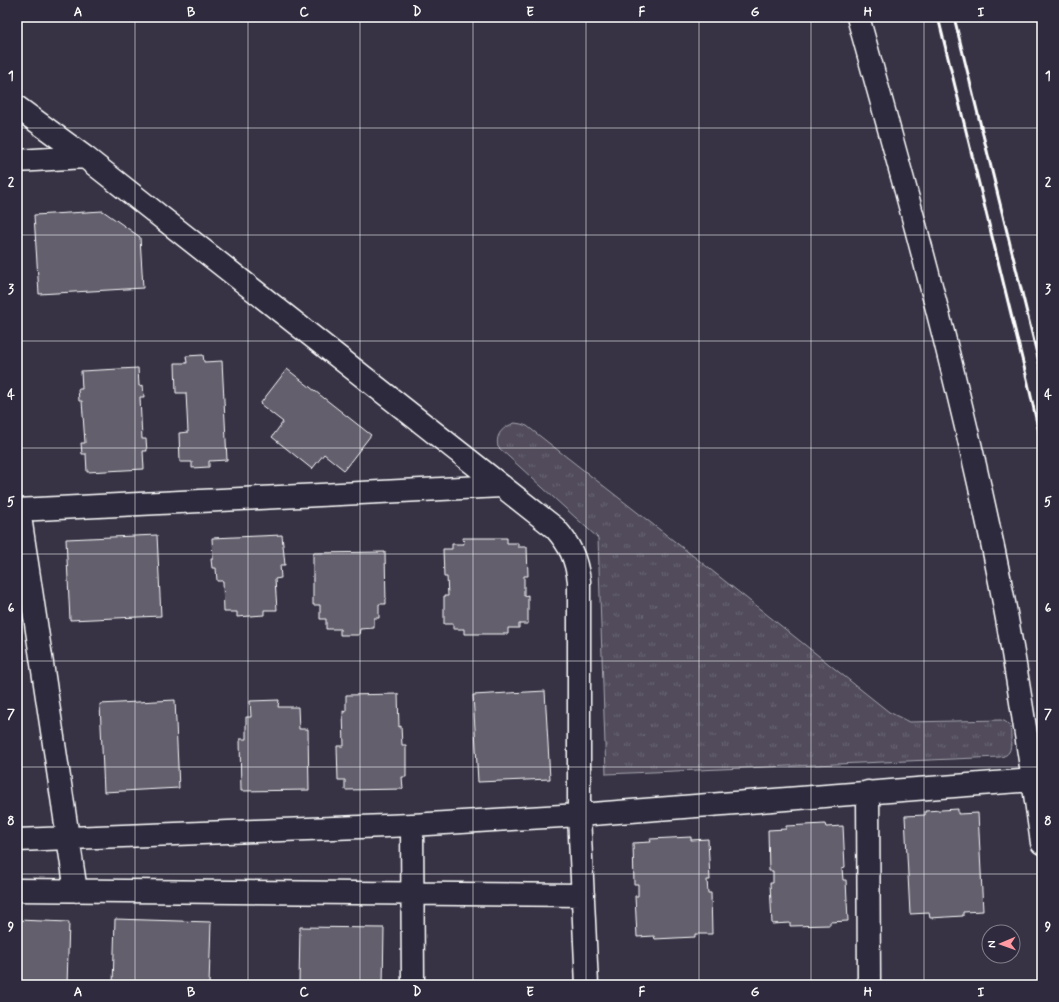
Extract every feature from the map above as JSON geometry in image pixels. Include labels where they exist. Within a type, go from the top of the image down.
[{"type":"street","points":[[858,17],[922,250],[975,466],[1003,598],[1019,689],[1042,843]]},
{"type":"street","points":[[17,107],[85,157],[555,528],[569,546],[577,566],[579,581],[579,815],[587,985]]},
{"type":"street","points":[[17,161],[85,157]]},
{"type":"street","points":[[76,891],[18,510],[502,486]]},
{"type":"street","points":[[17,840],[412,825],[579,815],[1033,780]]},
{"type":"street","points":[[868,792],[869,985]]},
{"type":"street","points":[[412,825],[413,985]]},
{"type":"street","points":[[17,890],[583,894]]},
{"type":"green space","points":[[515,423],[527,426],[889,712],[909,722],[1002,720],[1008,724],[1011,730],[1010,751],[1006,755],[999,757],[606,774],[598,538],[498,447],[497,442],[501,432]]},
{"type":"building","points":[[103,211],[140,237],[143,288],[39,294],[34,215]]},
{"type":"building","points":[[203,355],[204,362],[222,361],[227,460],[209,461],[209,467],[192,468],[192,462],[180,462],[179,433],[188,432],[186,393],[176,393],[175,363],[187,363],[186,356]]},
{"type":"building","points":[[138,368],[139,386],[143,385],[144,397],[140,397],[142,439],[146,439],[147,451],[143,451],[144,469],[87,472],[86,454],[82,454],[81,443],[85,443],[82,401],[79,401],[78,389],[82,389],[81,371]]},
{"type":"building","points":[[287,369],[371,435],[344,470],[324,454],[312,469],[272,437],[283,422],[260,404]]},
{"type":"building","points":[[157,535],[161,616],[70,620],[66,539]]},
{"type":"building","points":[[282,535],[285,565],[280,565],[281,578],[275,579],[277,610],[264,610],[264,615],[237,617],[237,612],[224,612],[223,581],[217,581],[216,568],[212,568],[212,538]]},
{"type":"building","points":[[463,538],[507,538],[507,543],[518,543],[518,547],[527,547],[528,576],[524,576],[524,596],[528,595],[528,624],[519,624],[519,628],[508,628],[508,634],[464,634],[464,629],[453,629],[453,624],[444,624],[444,596],[448,596],[447,577],[444,577],[443,549],[452,549],[452,544],[464,544]]},
{"type":"building","points":[[385,552],[386,604],[379,604],[379,618],[374,618],[374,628],[360,629],[359,635],[340,635],[340,629],[326,629],[326,619],[320,619],[320,605],[313,605],[313,553]]},
{"type":"building","points":[[545,691],[550,779],[478,782],[473,695]]},
{"type":"building","points":[[398,694],[399,727],[401,726],[402,745],[406,745],[406,777],[402,777],[403,789],[345,790],[345,780],[338,780],[337,746],[344,746],[343,711],[346,712],[346,695]]},
{"type":"building","points":[[175,700],[179,788],[104,792],[100,704]]},
{"type":"building","points":[[279,700],[278,707],[298,707],[299,729],[308,729],[309,790],[241,791],[240,739],[246,739],[246,717],[251,717],[250,701]]},
{"type":"building","points":[[958,809],[958,814],[978,813],[983,911],[963,912],[963,916],[930,918],[929,913],[910,914],[905,816],[925,815],[925,811]]},
{"type":"building","points":[[825,824],[826,827],[843,826],[845,867],[842,868],[843,880],[846,880],[848,921],[830,922],[830,925],[790,926],[790,923],[772,924],[770,883],[773,883],[773,871],[769,871],[768,830],[786,829],[786,826]]},
{"type":"building","points":[[691,837],[691,840],[708,839],[710,880],[707,880],[708,893],[711,893],[712,934],[695,934],[695,937],[655,939],[654,936],[637,937],[635,896],[638,896],[638,884],[634,884],[633,843],[651,842],[650,839]]},
{"type":"building","points":[[115,919],[211,922],[209,985],[113,985]]},
{"type":"building","points":[[17,920],[69,922],[67,985],[17,985]]},
{"type":"building","points":[[300,927],[384,928],[383,985],[299,985]]},
{"type":"railway","points":[[938,17],[1042,445]]},
{"type":"railway","points":[[954,17],[1042,374]]}]
